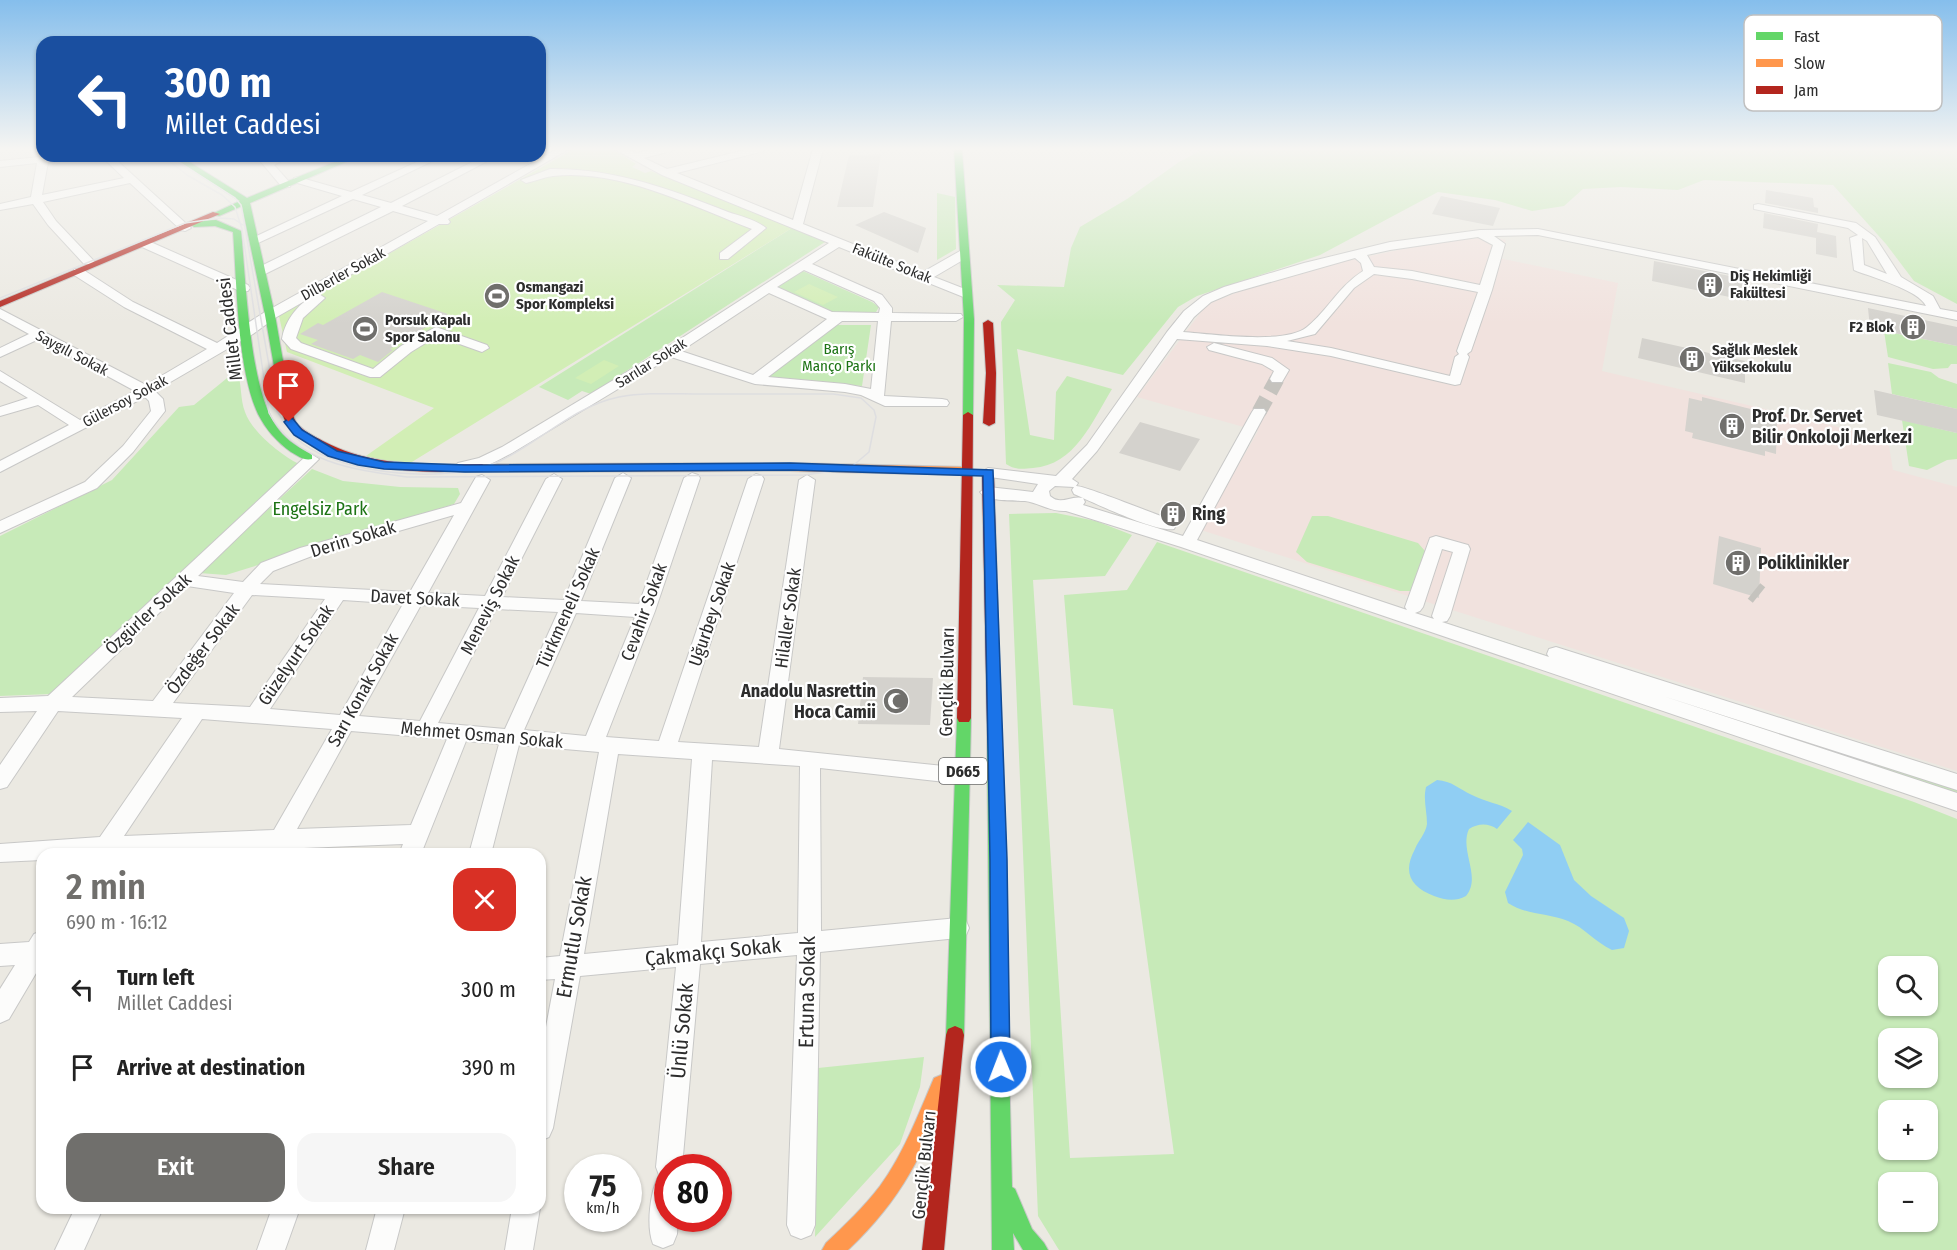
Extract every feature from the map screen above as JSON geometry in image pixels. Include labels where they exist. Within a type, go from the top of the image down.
[{"type":"main road","points":[[0,304],[83,266],[228,207]]},
{"type":"main road","name":"Millet Caddesi","points":[[229,207],[237,231],[252,370],[261,410],[271,428],[288,446],[317,461]]},
{"type":"main road","points":[[246,207],[270,315],[289,422],[298,432],[333,453],[384,466],[456,468],[790,467],[967,471],[988,468]]},
{"type":"main road","name":"Gençlik Bulvarı","points":[[933,1250],[954,1053],[963,776],[969,319],[961,207]]},
{"type":"main road","points":[[0,296],[146,244],[186,225],[217,223],[225,224],[237,231]]},
{"type":"main road","points":[[987,306],[991,373],[989,441]]},
{"type":"main road","name":"D665","points":[[988,468],[998,859],[1004,1250]]},
{"type":"main road","points":[[341,469],[397,478],[482,480],[692,478],[927,484]]},
{"type":"main road","points":[[948,486],[988,492]]},
{"type":"main road","points":[[833,1250],[860,1225],[893,1183],[910,1155],[954,1053]]},
{"type":"main road","name":"D665","points":[[1002,1183],[1025,1236],[1037,1250]]},
{"type":"street","points":[[41,207],[102,289],[135,309],[218,350]]},
{"type":"street","points":[[164,207],[186,225]]},
{"type":"street","points":[[254,241],[326,207]]},
{"type":"street","points":[[261,271],[314,243],[391,207]]},
{"type":"street","points":[[398,207],[442,221]]},
{"type":"street","name":"Dilberler Sokak","points":[[248,331],[270,315],[465,207]]},
{"type":"street","points":[[470,207],[442,221],[351,276],[302,310],[290,327],[289,339],[296,346],[375,374],[406,349],[436,331],[482,348]]},
{"type":"street","points":[[703,207],[760,228],[724,256]]},
{"type":"street","name":"Fakülte Sokak","points":[[752,207],[966,294]]},
{"type":"street","points":[[797,225],[802,207]]},
{"type":"street","points":[[1760,207],[1852,225],[1871,239],[1896,279],[1929,299],[1935,312]]},
{"type":"street","points":[[1172,335],[1267,342],[1330,352],[1455,381],[1499,244],[1524,231]]},
{"type":"street","points":[[1480,232],[1499,244]]},
{"type":"street","points":[[1042,498],[1041,490],[1044,486],[1058,481],[1092,448],[1193,309],[1227,290],[1358,254],[1423,240],[1480,232],[1538,232],[1957,316]]},
{"type":"street","points":[[1856,238],[1858,267],[1907,286]]},
{"type":"street","name":"Sarılar Sokak","points":[[456,468],[483,462],[507,450],[670,352],[838,242]]},
{"type":"street","points":[[146,244],[244,288]]},
{"type":"street","points":[[926,276],[964,254]]},
{"type":"street","points":[[1358,254],[1367,262],[1370,270]]},
{"type":"street","points":[[803,265],[878,298],[886,308],[877,399]]},
{"type":"street","points":[[1267,342],[1310,331],[1350,285],[1370,270],[1412,275],[1486,290]]},
{"type":"street","points":[[768,288],[829,315],[839,317],[956,317]]},
{"type":"street","name":"Saygılı Sokak","points":[[0,313],[146,391]]},
{"type":"street","points":[[755,380],[839,317]]},
{"type":"street","name":"Gülersoy Sokak","points":[[0,467],[146,391],[248,331]]},
{"type":"street","points":[[0,353],[38,334]]},
{"type":"street","points":[[1172,335],[1268,361],[1282,370],[1277,379]]},
{"type":"street","points":[[670,352],[755,380],[845,388],[865,392],[877,399],[899,403],[942,403]]},
{"type":"street","points":[[0,375],[79,426]]},
{"type":"street","points":[[0,528],[91,485],[128,449],[158,411],[156,399],[146,391]]},
{"type":"street","points":[[0,412],[37,400]]},
{"type":"street","points":[[1190,538],[1259,412]]},
{"type":"street","points":[[1067,506],[1080,498],[1078,488],[1092,448]]},
{"type":"street","name":"Özgürler Sokak","points":[[0,781],[53,703],[317,461]]},
{"type":"street","points":[[988,468],[1058,481],[1190,538]]},
{"type":"street","name":"Meneviş Sokak","points":[[425,730],[554,478]]},
{"type":"street","name":"Türkmeneli Sokak","points":[[482,848],[510,737],[570,606],[623,478]]},
{"type":"street","name":"Cevahir Sokak","points":[[602,745],[692,478]]},
{"type":"street","name":"Uğurbey Sokak","points":[[666,748],[756,479]]},
{"type":"street","name":"Sarı Konak Sokak","points":[[281,838],[482,480]]},
{"type":"street","name":"Hilaller Sokak","points":[[768,755],[807,480]]},
{"type":"street","points":[[988,492],[1042,498],[1052,505],[1067,506],[1190,538],[1957,782]]},
{"type":"street","name":"Derin Sokak","points":[[248,589],[267,567],[295,556],[468,506]]},
{"type":"street","name":"Davet Sokak","points":[[185,580],[248,589],[646,611]]},
{"type":"street","name":"Özdeğer Sokak","points":[[158,709],[248,589]]},
{"type":"street","name":"Güzelyurt Sokak","points":[[255,716],[338,594]]},
{"type":"street","points":[[1427,614],[1957,802]]},
{"type":"street","name":"Mehmet Osman Sokak","points":[[0,705],[53,703],[255,716],[602,745],[768,755],[963,776]]},
{"type":"street","points":[[104,848],[196,713]]},
{"type":"street","points":[[133,848],[281,838],[413,844],[459,734]]},
{"type":"street","name":"Ermutlu Sokak","points":[[546,1094],[602,745]]},
{"type":"street","name":"Ünlü Sokak","points":[[670,1154],[689,955],[703,751]]},
{"type":"street","name":"Ertuna Sokak","points":[[801,1225],[809,941],[810,759]]},
{"type":"street","points":[[0,854],[36,853]]},
{"type":"street","name":"Çakmakçı Sokak","points":[[546,969],[958,928]]},
{"type":"street","points":[[0,955],[36,950]]},
{"type":"street","points":[[0,1011],[36,955]]},
{"type":"street","points":[[69,1250],[86,1214]]},
{"type":"street","points":[[271,1250],[284,1214]]},
{"type":"street","points":[[380,1250],[389,1214]]},
{"type":"street","points":[[519,1250],[525,1214]]},
{"type":"shaded area","points":[[1486,237],[1506,240],[1499,258],[1618,283],[1602,371],[1888,440],[1893,470],[1957,487],[1957,771],[1201,530],[1258,431],[1137,397],[1207,304],[1267,281],[1346,261],[1422,245]]},
{"type":"green space","name":"Osmangazi Spor Kompleksi","points":[[471,207],[741,207],[792,228],[407,465],[363,458],[434,408],[287,352],[279,316]]},
{"type":"green space","points":[[937,207],[955,207],[956,249],[937,260]]},
{"type":"green space","points":[[1113,207],[1409,207],[1320,255],[1197,296],[1178,307],[1123,375],[1017,349],[1030,435],[1054,440],[1056,392],[1067,376],[1112,389],[1081,440],[1071,450],[1048,465],[1016,468],[1006,464],[1001,322],[1015,300],[997,285],[1064,287],[1071,248],[1080,227]]},
{"type":"green space","points":[[1520,207],[1555,207],[1532,211]]},
{"type":"green space","points":[[1853,207],[1957,207],[1957,304],[1914,281],[1886,244]]},
{"type":"green space","points":[[792,228],[825,242],[591,394],[582,391],[568,400],[539,387]]},
{"type":"green space","points":[[803,271],[879,307],[876,312],[843,314],[832,312],[777,287]]},
{"type":"green space","points":[[809,284],[838,297],[823,305],[794,292]]},
{"type":"green space","name":"Barış Manço Parkı","points":[[836,325],[871,325],[862,386],[764,379]]},
{"type":"green space","points":[[1884,331],[1957,346],[1957,364],[1951,364],[1948,368],[1933,369],[1888,357]]},
{"type":"green space","points":[[604,360],[619,366],[591,384],[575,378]]},
{"type":"green space","points":[[1888,363],[1931,372],[1939,378],[1957,384],[1957,409],[1892,394]]},
{"type":"green space","points":[[237,370],[243,407],[249,420],[268,442],[299,464],[52,694],[0,696],[0,536],[112,480],[179,407],[194,405]]},
{"type":"green space","points":[[1902,420],[1957,433],[1957,459],[1947,460],[1927,470],[1909,466]]},
{"type":"green space","name":"Engelsiz Park","points":[[312,469],[343,481],[400,487],[458,488],[460,494],[454,504],[226,575],[199,573]]},
{"type":"green space","points":[[1056,513],[1096,521],[1132,535],[1105,576],[1033,580],[1070,1158],[1174,1154],[1113,709],[1073,705],[1064,595],[1127,590],[1157,542],[1914,802],[1957,819],[1957,1250],[1059,1250],[1038,1216],[1009,514]]},
{"type":"green space","points":[[1312,516],[1328,516],[1418,543],[1425,551],[1411,591],[1400,591],[1307,562],[1296,552]]},
{"type":"green space","points":[[1447,623],[1957,789],[1957,795],[1446,626]]},
{"type":"green space","points":[[924,1057],[920,1087],[900,1144],[815,1237],[818,1068]]},
{"type":"water","points":[[1437,780],[1512,811],[1497,829],[1483,824],[1469,829],[1467,846],[1472,880],[1466,896],[1458,899],[1442,899],[1426,892],[1414,884],[1409,872],[1411,858],[1427,824],[1426,787]]},
{"type":"water","points":[[1528,822],[1560,845],[1574,880],[1591,896],[1624,918],[1629,931],[1624,948],[1612,950],[1568,921],[1522,910],[1508,903],[1505,892],[1523,855],[1522,849],[1513,840]]},
{"type":"building","points":[[1435,207],[1500,208],[1493,226],[1432,214]]},
{"type":"building","points":[[1788,207],[1815,207],[1818,208],[1818,213]]},
{"type":"building","points":[[884,212],[926,228],[918,253],[855,225]]},
{"type":"building","points":[[1764,213],[1818,224],[1817,232],[1836,236],[1837,258],[1816,254],[1816,238],[1763,228]]},
{"type":"building","name":"Diş Hekimliği Fakültesi","points":[[1654,261],[1750,280],[1749,301],[1652,281]]},
{"type":"building","name":"Porsuk Kapalı Spor Salonu","points":[[382,292],[448,314],[390,349],[393,350],[378,362],[360,355],[353,359],[311,344],[318,340],[300,334],[318,323],[323,325]]},
{"type":"building","name":"F2 Blok","points":[[1868,308],[1957,327],[1957,346],[1870,328]]},
{"type":"building","name":"Sağlık Meslek Yüksekokulu","points":[[1642,338],[1745,361],[1745,383],[1638,358]]},
{"type":"building","points":[[1874,390],[1957,409],[1957,433],[1877,415]]},
{"type":"building","name":"Prof. Dr. Servet Bilir Onkoloji Merkezi","points":[[1702,397],[1767,413],[1767,418],[1777,420],[1776,454],[1765,451],[1765,456],[1692,438],[1693,433],[1685,431],[1689,398],[1702,401]]},
{"type":"building","points":[[1140,422],[1200,439],[1180,471],[1119,453]]},
{"type":"building","name":"Poliklinikler","points":[[1719,536],[1761,548],[1759,598],[1713,584]]},
{"type":"building","name":"Anadolu Nasrettin Hoca Camii","points":[[863,677],[933,678],[930,725],[858,724]]},
{"type":"tunnel","points":[[1259,412],[1277,379]]},
{"type":"tunnel","points":[[1754,591],[1759,595]]},
{"type":"tram line","points":[[235,207],[240,223]]},
{"type":"tram line","points":[[240,223],[269,413],[281,430],[295,443],[329,461],[348,467],[407,477],[804,475],[849,469],[869,452],[876,417],[874,410],[861,398],[833,394],[660,394],[629,395],[587,408],[515,453],[479,468],[454,473],[399,473],[344,463],[321,454],[298,440],[277,411],[241,207]]},
{"type":"tram line","points":[[0,298],[185,223],[220,218],[234,219],[240,223]]},
{"type":"traffic: fast","points":[[216,214],[232,207]]},
{"type":"traffic: fast","points":[[246,207],[270,315],[287,412]]},
{"type":"traffic: fast","points":[[962,207],[969,319],[968,415]]},
{"type":"traffic: fast","points":[[194,224],[216,223],[237,231],[243,305],[256,391],[263,413],[272,429],[280,438],[308,457]]},
{"type":"traffic: fast","points":[[955,1035],[964,718]]},
{"type":"traffic: fast","points":[[994,724],[1003,1250]]},
{"type":"traffic: fast","points":[[1008,1196],[1025,1236],[1037,1250]]},
{"type":"traffic: slow","points":[[482,468],[790,467],[967,471]]},
{"type":"traffic: slow","points":[[833,1250],[862,1223],[896,1180],[917,1140],[941,1085]]},
{"type":"traffic: jam","points":[[0,304],[216,214]]},
{"type":"traffic: jam","points":[[988,323],[991,373],[989,423]]},
{"type":"traffic: jam","points":[[287,412],[293,426],[300,433],[333,451],[353,458],[417,468],[482,468]]},
{"type":"traffic: jam","points":[[964,718],[968,415]]},
{"type":"traffic: jam","points":[[988,476],[994,724]]},
{"type":"traffic: jam","points":[[933,1250],[955,1035]]},
{"type":"place","name":"Diş Hekimliği Fakültesi","points":[[1710,285]]},
{"type":"place","name":"Osmangazi Spor Kompleksi","points":[[497,296]]},
{"type":"place","name":"F2 Blok","points":[[1913,327]]},
{"type":"place","name":"Porsuk Kapalı Spor Salonu","points":[[365,329]]},
{"type":"place","name":"Sağlık Meslek Yüksekokulu","points":[[1692,359]]},
{"type":"place","name":"Prof. Dr. Servet Bilir Onkoloji Merkezi","points":[[1732,426]]},
{"type":"place","name":"Ring","points":[[1173,514]]},
{"type":"place","name":"Poliklinikler","points":[[1738,563]]},
{"type":"place","name":"Anadolu Nasrettin Hoca Camii","points":[[896,701]]},
{"type":"route","points":[[289,422],[298,432],[333,453],[384,466],[465,468],[790,467],[988,473],[1001,1067]]}]
